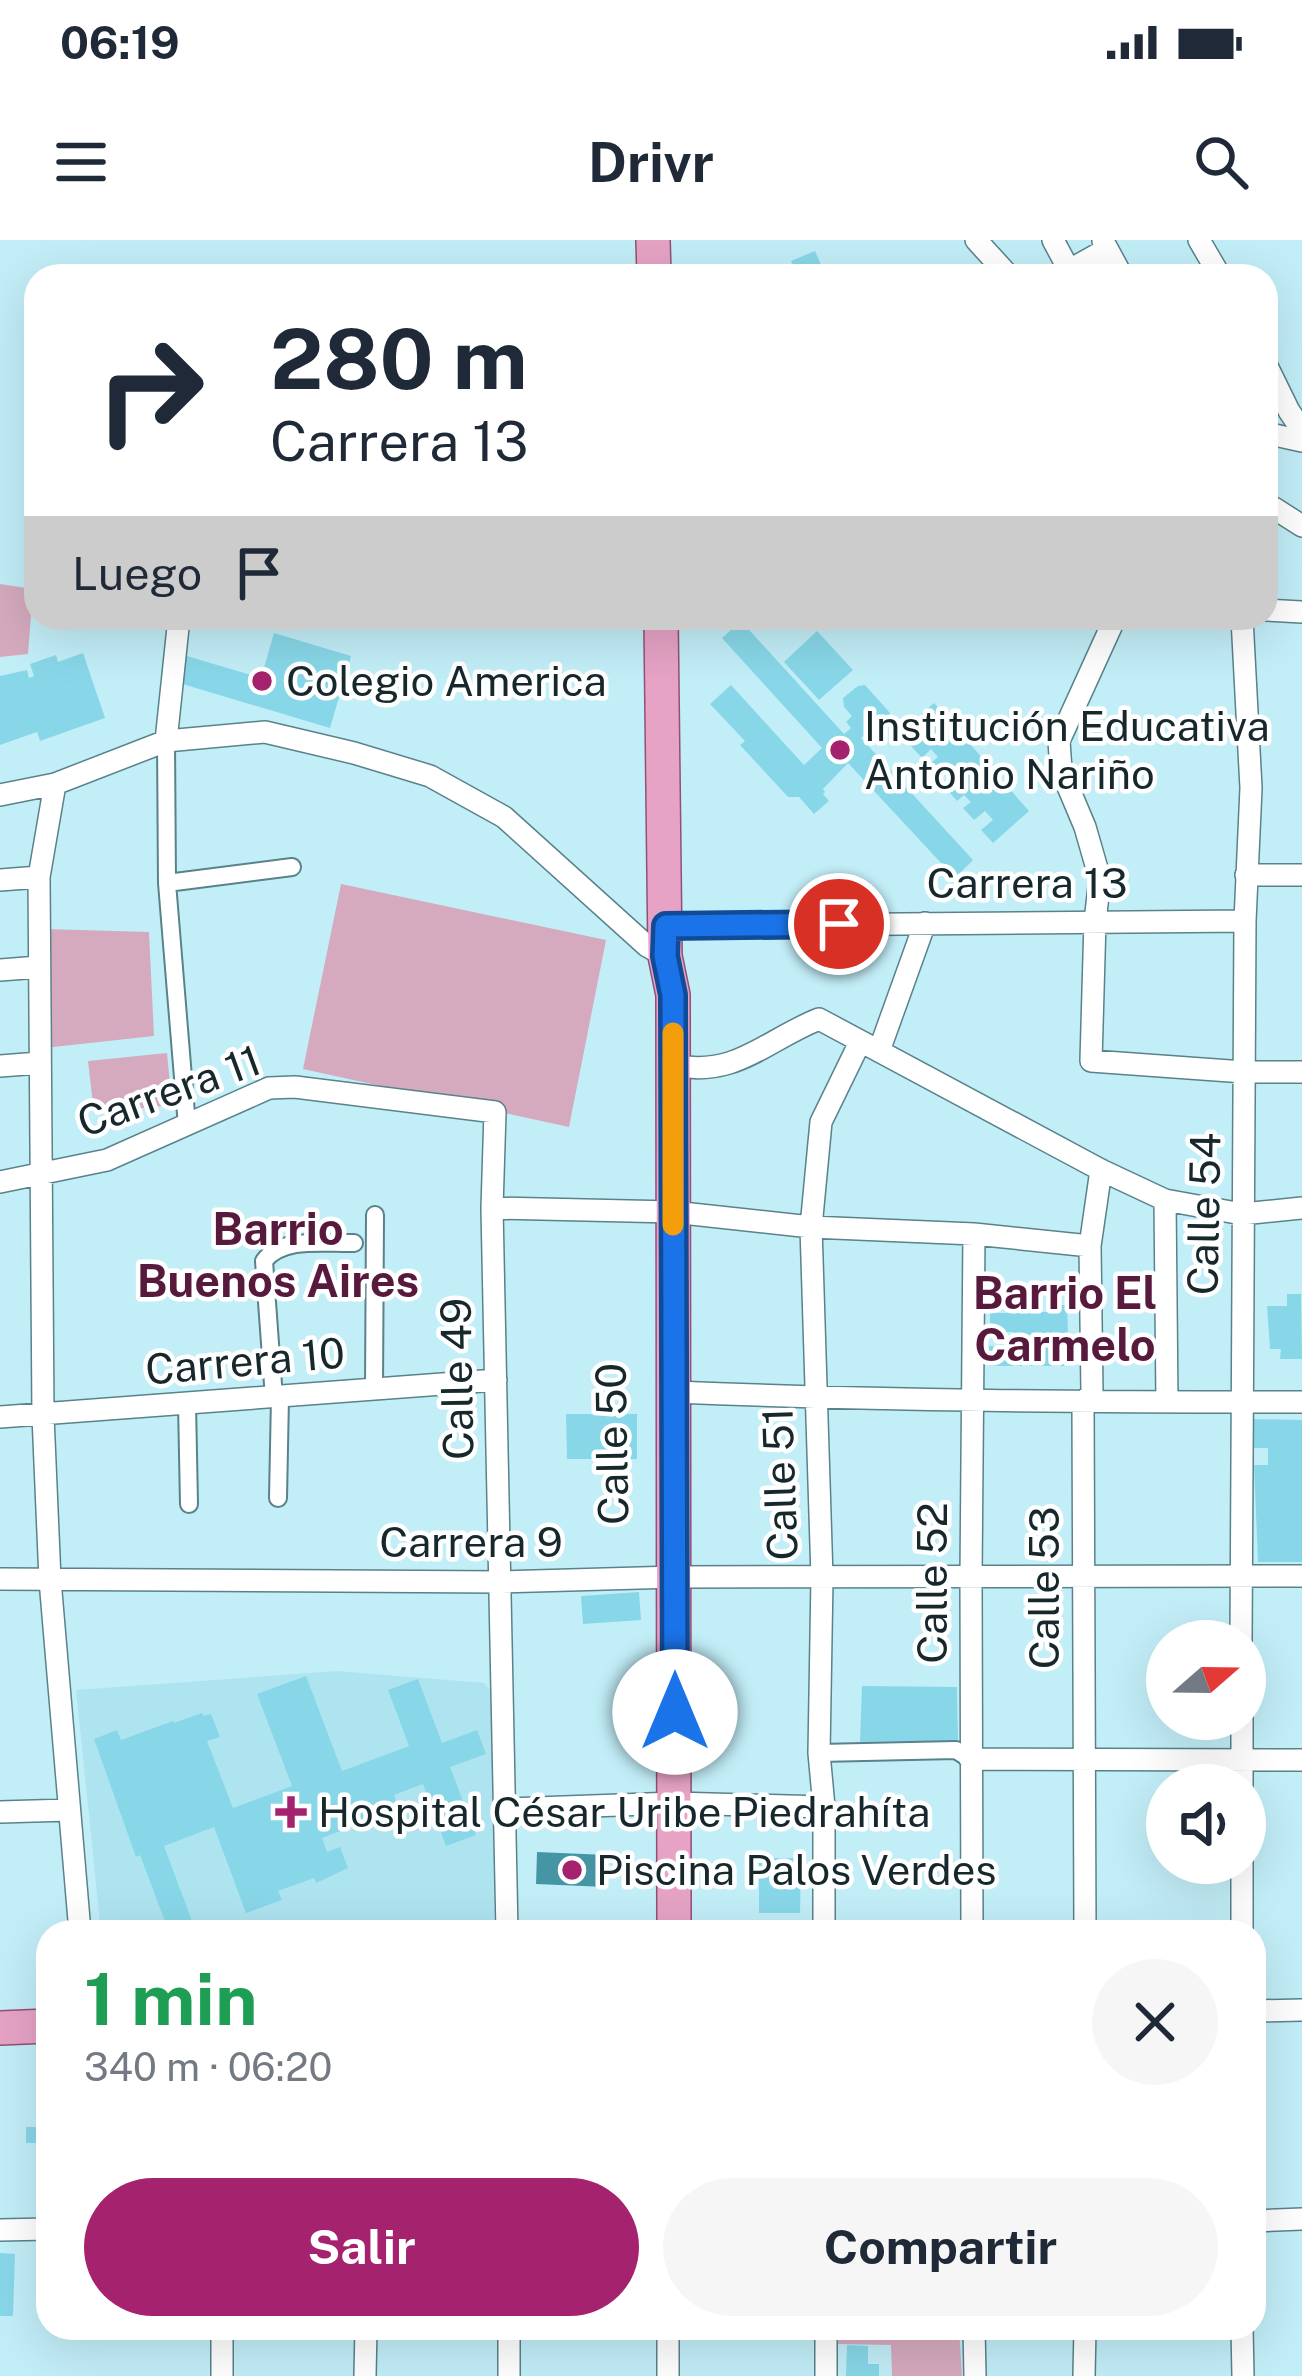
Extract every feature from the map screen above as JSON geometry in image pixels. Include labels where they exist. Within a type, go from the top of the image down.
[{"type":"main road","name":"Calle 50","points":[[661,630],[666,941],[673,995],[664,1212],[667,1803],[673,1920]]},
{"type":"main road","name":"Calle 50","points":[[666,941],[656,995],[675,1392],[667,1577]]},
{"type":"main road","name":"Calle 50","points":[[659,1920],[667,1803]]},
{"type":"main road","points":[[0,2028],[36,2026]]},
{"type":"street","points":[[976,240],[998,264]]},
{"type":"street","points":[[1077,264],[1105,244]]},
{"type":"street","points":[[178,630],[166,741],[167,883],[187,1126]]},
{"type":"street","points":[[1110,630],[1060,741],[1061,770],[1100,879],[1090,1061],[1302,1072]]},
{"type":"street","name":"Calle 54","points":[[1241,1620],[1245,921],[1251,788],[1243,630]]},
{"type":"street","points":[[0,795],[55,784],[166,741],[265,732],[430,776],[504,817],[646,946],[666,941]]},
{"type":"street","points":[[55,784],[38,877],[43,1416],[50,1580],[79,1920]]},
{"type":"street","points":[[167,883],[292,866]]},
{"type":"street","points":[[1246,874],[1302,875]]},
{"type":"street","points":[[0,880],[38,877]]},
{"type":"street","name":"Carrera 13","points":[[666,941],[926,923],[1245,921]]},
{"type":"street","name":"Calle 51","points":[[824,1920],[819,1753],[822,1578],[811,1227],[821,1122],[869,1046],[926,923]]},
{"type":"street","points":[[0,970],[38,967]]},
{"type":"street","points":[[673,1065],[698,1070],[738,1063],[787,1032],[819,1019],[1165,1200],[1242,1214],[1302,1208]]},
{"type":"street","points":[[0,1066],[39,1063]]},
{"type":"street","name":"Carrera 11","points":[[0,1182],[107,1160],[268,1088],[295,1087],[495,1112]]},
{"type":"street","name":"Calle 49","points":[[495,1112],[507,1920]]},
{"type":"street","name":"Calle 53","points":[[1085,1920],[1083,1403],[1092,1393],[1090,1246],[1101,1170]]},
{"type":"street","points":[[1165,1200],[1167,1402]]},
{"type":"street","points":[[493,1208],[664,1212],[1090,1246]]},
{"type":"street","points":[[374,1389],[375,1215]]},
{"type":"street","name":"Calle 52","points":[[972,1920],[974,1234]]},
{"type":"street","points":[[278,1498],[277,1397],[264,1261],[285,1246],[354,1243]]},
{"type":"street","name":"Carrera 10","points":[[0,1417],[496,1380]]},
{"type":"street","points":[[675,1392],[1083,1403],[1302,1402]]},
{"type":"street","points":[[187,1404],[189,1504]]},
{"type":"street","name":"Carrera 9","points":[[0,1579],[501,1582],[667,1577],[1302,1576]]},
{"type":"street","points":[[1242,1740],[1242,1764]]},
{"type":"street","points":[[819,1753],[956,1750],[970,1759],[1302,1760]]},
{"type":"street","points":[[506,1809],[667,1803],[824,1807]]},
{"type":"street","points":[[0,1813],[68,1810]]},
{"type":"street","points":[[1242,1884],[1242,1920]]},
{"type":"street","points":[[1266,2011],[1302,2010]]},
{"type":"street","points":[[1266,2220],[1302,2219]]},
{"type":"street","points":[[0,2230],[36,2229]]},
{"type":"street","points":[[222,2340],[222,2376]]},
{"type":"street","points":[[365,2376],[366,2340]]},
{"type":"street","points":[[509,2340],[509,2376]]},
{"type":"street","points":[[668,2340],[668,2376]]},
{"type":"street","points":[[826,2340],[826,2376]]},
{"type":"street","points":[[974,2340],[975,2376]]},
{"type":"street","points":[[1084,2376],[1085,2340]]},
{"type":"street","points":[[1243,2340],[1243,2376]]},
{"type":"shaded area","points":[[0,584],[24,588],[28,654],[0,657]]},
{"type":"shaded area","points":[[341,884],[606,940],[569,1127],[303,1069]]},
{"type":"shaded area","points":[[45,929],[149,932],[154,1036],[44,1048]]},
{"type":"shaded area","points":[[167,1053],[172,1105],[94,1113],[88,1061]]},
{"type":"shaded area","name":"Hospital César Uribe Piedrahíta","points":[[337,1671],[484,1683],[493,1693],[494,1920],[100,1920],[76,1690]]},
{"type":"shaded area","name":"Piscina Palos Verdes","points":[[537,1852],[607,1855],[606,1887],[536,1884]]},
{"type":"shaded area","points":[[838,2340],[960,2340],[962,2376],[892,2376],[891,2345],[838,2344]]},
{"type":"building","points":[[815,251],[821,264],[792,264]]},
{"type":"building","points":[[731,630],[749,630],[844,734],[851,728],[846,722],[852,716],[843,698],[865,685],[890,713],[890,721],[861,738],[973,860],[955,878],[848,763],[823,789],[829,801],[814,814],[799,797],[788,797],[710,704],[731,685],[804,765],[822,748],[722,638]]},
{"type":"building","points":[[817,631],[853,670],[819,700],[784,662]]},
{"type":"building","name":"Colegio America","points":[[274,633],[351,656],[330,728],[179,683],[180,654],[261,678]]},
{"type":"building","points":[[83,653],[105,718],[40,741],[37,732],[0,745],[0,676],[27,670],[29,678],[34,676],[30,664],[56,655],[58,662]]},
{"type":"building","points":[[934,703],[1029,811],[993,843],[981,830],[993,820],[985,811],[974,820],[963,808],[971,802],[964,795],[957,801],[945,787],[952,780],[945,772],[938,779],[927,766],[938,757],[931,749],[922,758],[900,734]]},
{"type":"building","points":[[1287,1294],[1301,1294],[1302,1359],[1280,1359],[1281,1349],[1270,1349],[1267,1306],[1287,1306]]},
{"type":"building","points":[[1013,1297],[1037,1298],[1037,1312],[1058,1312],[1058,1305],[1067,1305],[1068,1333],[1036,1333],[1036,1344],[1064,1344],[1064,1366],[989,1366],[989,1346],[1014,1346],[1014,1332],[990,1332],[990,1313],[1013,1313]]},
{"type":"building","points":[[566,1414],[637,1414],[637,1459],[567,1459]]},
{"type":"building","points":[[1253,1419],[1302,1420],[1302,1562],[1258,1562],[1254,1465],[1268,1465],[1268,1448],[1253,1448]]},
{"type":"building","points":[[639,1592],[641,1620],[583,1624],[581,1596]]},
{"type":"building","points":[[306,1676],[342,1771],[409,1746],[388,1690],[418,1679],[442,1743],[477,1730],[486,1754],[450,1767],[476,1835],[446,1846],[423,1784],[394,1795],[399,1809],[322,1838],[327,1852],[340,1847],[348,1868],[316,1883],[314,1878],[278,1891],[282,1900],[246,1913],[214,1827],[164,1846],[192,1920],[164,1920],[140,1855],[136,1857],[94,1739],[117,1730],[121,1740],[173,1721],[211,1714],[220,1737],[207,1741],[233,1808],[292,1786],[257,1694]]},
{"type":"building","points":[[862,1686],[957,1687],[958,1741],[860,1742]]},
{"type":"building","points":[[759,1858],[801,1858],[800,1913],[759,1913]]},
{"type":"building","points":[[26,2127],[36,2127],[36,2143],[26,2143]]},
{"type":"building","points":[[0,2253],[15,2254],[13,2316],[0,2316]]},
{"type":"building","points":[[847,2345],[868,2346],[868,2364],[879,2364],[879,2376],[846,2376]]},
{"type":"slow traffic","points":[[673,1033],[673,1225]]},
{"type":"place","name":"Colegio America","points":[[262,681]]},
{"type":"place","name":"Institución Educativa Antonio Nariño","points":[[840,750]]},
{"type":"place","name":"Hospital César Uribe Piedrahíta","points":[[291,1812]]},
{"type":"place","name":"Piscina Palos Verdes","points":[[572,1870]]},
{"type":"district","name":"Barrio Buenos Aires","points":[[278,1255]]},
{"type":"district","name":"Barrio El Carmelo","points":[[1065,1319]]},
{"type":"route","points":[[675,1712],[673,995],[665,956],[666,926],[839,924]]}]
